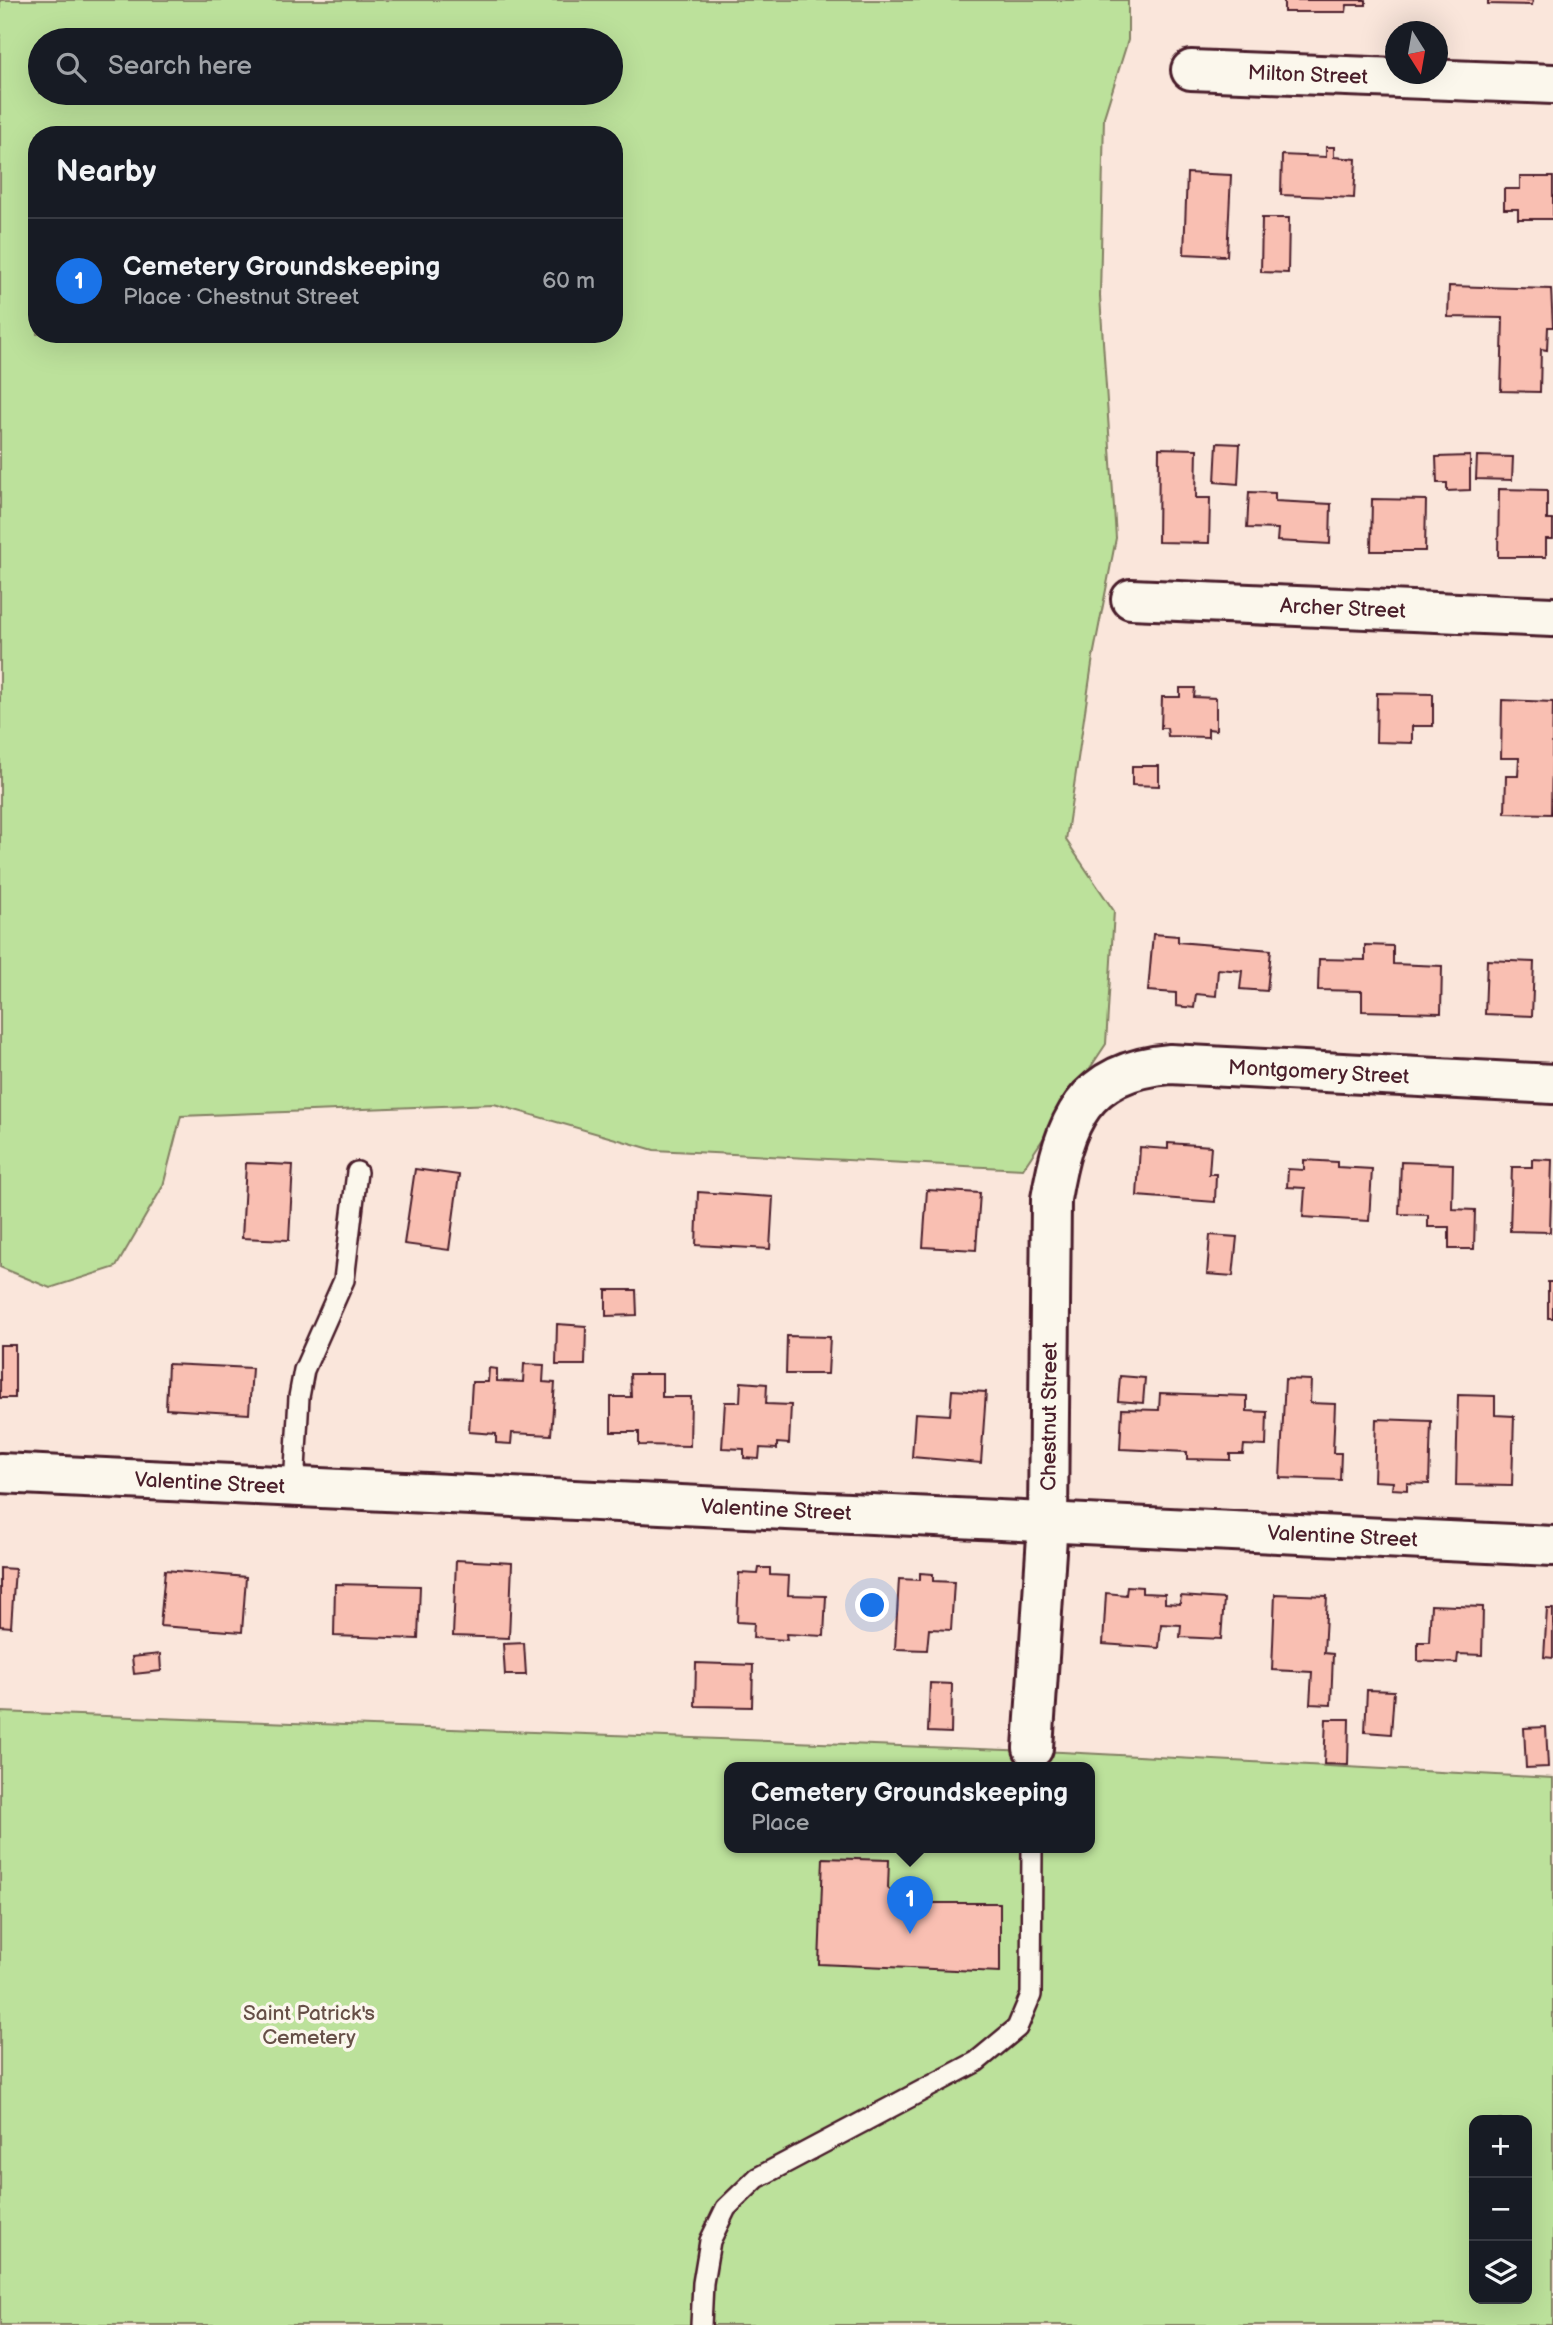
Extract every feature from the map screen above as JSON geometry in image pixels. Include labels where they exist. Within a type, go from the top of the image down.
[{"type":"street","name":"Milton Street","points":[[1191,70],[1553,84]]},
{"type":"street","name":"Archer Street","points":[[1131,599],[1553,617]]},
{"type":"street","name":"Montgomery Street","points":[[1092,1093],[1130,1072],[1170,1064],[1553,1083]]},
{"type":"street","name":"Chestnut Street","points":[[1033,1758],[1048,1521],[1051,1199],[1058,1156],[1066,1134],[1076,1112],[1092,1093]]},
{"type":"street","name":"Valentine Street","points":[[0,1473],[1553,1546]]},
{"type":"lane","points":[[294,1486],[299,1397],[304,1370],[344,1280],[357,1172]]},
{"type":"lane","points":[[701,2325],[703,2283],[710,2241],[726,2208],[757,2178],[976,2062],[1017,2028],[1031,1996],[1032,1853]]},
{"type":"green space","points":[[0,0],[1128,0],[1128,40],[1104,117],[1100,296],[1116,538],[1093,657],[1066,840],[1114,911],[1106,1044],[1023,1169],[654,1150],[494,1104],[181,1116],[163,1186],[116,1267],[50,1288],[0,1267]]},
{"type":"green space","name":"Saint Patrick's Cemetery","points":[[0,1712],[1062,1752],[1553,1778],[1553,2325],[0,2325]]},
{"type":"building","points":[[1284,0],[1366,0],[1366,5],[1347,5],[1346,12],[1284,12]]},
{"type":"building","points":[[1488,0],[1533,0],[1532,5],[1488,4]]},
{"type":"building","points":[[1326,147],[1334,147],[1334,157],[1356,159],[1354,198],[1281,195],[1282,155],[1326,157]]},
{"type":"building","points":[[1187,173],[1231,175],[1227,256],[1184,254]]},
{"type":"building","points":[[1520,177],[1553,177],[1553,219],[1518,219],[1518,209],[1504,209],[1504,189],[1520,189]]},
{"type":"building","points":[[1262,218],[1289,218],[1288,273],[1261,272]]},
{"type":"building","points":[[1449,286],[1551,289],[1553,327],[1548,327],[1547,350],[1541,349],[1540,392],[1501,391],[1503,318],[1448,317]]},
{"type":"building","points":[[1217,443],[1240,444],[1238,484],[1215,482]]},
{"type":"building","points":[[1159,448],[1197,449],[1196,498],[1210,498],[1209,543],[1158,542]]},
{"type":"building","points":[[1470,456],[1470,490],[1447,491],[1447,483],[1437,483],[1436,457]]},
{"type":"building","points":[[1477,456],[1513,457],[1512,480],[1476,479]]},
{"type":"building","points":[[1499,489],[1547,490],[1547,520],[1553,520],[1553,539],[1546,539],[1546,557],[1498,557]]},
{"type":"building","points":[[1249,492],[1275,493],[1275,501],[1331,504],[1330,544],[1277,541],[1278,529],[1247,528]]},
{"type":"building","points":[[1372,499],[1426,500],[1425,551],[1371,551]]},
{"type":"building","points":[[1180,688],[1195,688],[1194,697],[1216,698],[1216,730],[1208,729],[1208,737],[1168,736],[1167,728],[1161,728],[1162,697],[1180,697]]},
{"type":"building","points":[[1377,693],[1433,694],[1433,726],[1412,726],[1412,743],[1376,742]]},
{"type":"building","points":[[1502,700],[1553,702],[1551,814],[1505,813],[1506,776],[1518,776],[1519,758],[1501,758]]},
{"type":"building","points":[[1132,766],[1159,766],[1159,786],[1132,785]]},
{"type":"building","points":[[1153,934],[1178,936],[1178,942],[1271,950],[1267,991],[1240,989],[1242,971],[1218,969],[1216,996],[1196,994],[1194,1008],[1176,1006],[1176,993],[1148,991]]},
{"type":"building","points":[[1365,945],[1393,946],[1393,964],[1442,966],[1441,1013],[1362,1011],[1362,991],[1318,990],[1319,959],[1365,960]]},
{"type":"building","points":[[1487,960],[1534,962],[1532,1016],[1485,1014]]},
{"type":"building","points":[[1168,1143],[1211,1146],[1209,1174],[1216,1174],[1215,1202],[1137,1196],[1140,1147],[1168,1149]]},
{"type":"building","points":[[1532,1159],[1552,1160],[1550,1232],[1510,1231],[1512,1167],[1532,1167]]},
{"type":"building","points":[[1304,1160],[1337,1162],[1337,1167],[1372,1169],[1369,1221],[1303,1217],[1305,1188],[1287,1187],[1288,1169],[1304,1170]]},
{"type":"building","points":[[1401,1162],[1453,1164],[1452,1209],[1475,1210],[1474,1249],[1449,1249],[1449,1227],[1428,1227],[1428,1215],[1399,1214]]},
{"type":"building","points":[[246,1163],[293,1165],[289,1240],[242,1238]]},
{"type":"building","points":[[415,1169],[459,1175],[449,1250],[404,1244]]},
{"type":"building","points":[[927,1190],[980,1193],[976,1250],[923,1247]]},
{"type":"building","points":[[698,1192],[773,1197],[770,1249],[696,1245]]},
{"type":"building","points":[[1210,1235],[1237,1237],[1233,1276],[1207,1274]]},
{"type":"building","points":[[1548,1282],[1553,1282],[1553,1318],[1548,1318]]},
{"type":"building","points":[[606,1290],[636,1290],[637,1315],[606,1316]]},
{"type":"building","points":[[557,1324],[586,1326],[585,1365],[556,1365]]},
{"type":"building","points":[[787,1336],[830,1337],[828,1374],[786,1374]]},
{"type":"building","points":[[0,1345],[15,1345],[15,1398],[0,1398]]},
{"type":"building","points":[[168,1364],[252,1368],[249,1414],[166,1409]]},
{"type":"building","points":[[524,1364],[544,1365],[543,1382],[555,1383],[551,1435],[512,1433],[511,1444],[496,1443],[496,1434],[469,1432],[472,1382],[488,1382],[489,1368],[497,1369],[497,1381],[523,1382]]},
{"type":"building","points":[[630,1374],[662,1374],[662,1397],[691,1397],[690,1446],[639,1445],[639,1432],[611,1432],[611,1397],[631,1397]]},
{"type":"building","points":[[1120,1376],[1145,1378],[1143,1403],[1118,1401]]},
{"type":"building","points":[[1285,1379],[1311,1380],[1310,1403],[1335,1404],[1333,1453],[1341,1453],[1340,1480],[1280,1478]]},
{"type":"building","points":[[741,1382],[767,1384],[766,1404],[791,1405],[789,1444],[777,1443],[777,1449],[760,1448],[759,1459],[744,1458],[744,1449],[722,1448],[725,1402],[740,1402]]},
{"type":"building","points":[[952,1390],[986,1392],[981,1463],[912,1457],[915,1413],[950,1415]]},
{"type":"building","points":[[1160,1393],[1247,1396],[1247,1411],[1267,1412],[1266,1446],[1244,1445],[1243,1454],[1230,1454],[1230,1460],[1187,1459],[1187,1452],[1120,1449],[1122,1409],[1159,1410]]},
{"type":"building","points":[[1458,1395],[1495,1396],[1495,1415],[1514,1416],[1512,1486],[1456,1485]]},
{"type":"building","points":[[1376,1419],[1431,1421],[1429,1484],[1407,1483],[1407,1490],[1392,1489],[1393,1482],[1374,1481]]},
{"type":"building","points":[[456,1560],[512,1563],[509,1638],[453,1636]]},
{"type":"building","points":[[0,1568],[15,1569],[11,1627],[0,1626]]},
{"type":"building","points":[[759,1568],[770,1568],[770,1575],[789,1576],[788,1595],[826,1596],[824,1636],[786,1634],[787,1640],[753,1638],[754,1623],[737,1622],[739,1573],[758,1574]]},
{"type":"building","points":[[165,1570],[246,1577],[242,1632],[160,1626]]},
{"type":"building","points":[[920,1573],[933,1574],[933,1581],[954,1582],[951,1630],[929,1629],[927,1650],[895,1649],[899,1579],[920,1580]]},
{"type":"building","points":[[335,1584],[420,1586],[418,1639],[334,1636]]},
{"type":"building","points":[[1127,1586],[1142,1587],[1142,1593],[1165,1594],[1165,1603],[1180,1604],[1181,1596],[1224,1599],[1221,1639],[1180,1637],[1181,1625],[1161,1624],[1159,1648],[1103,1644],[1106,1593],[1126,1595]]},
{"type":"building","points":[[1275,1594],[1327,1596],[1324,1653],[1333,1654],[1331,1705],[1310,1704],[1312,1672],[1272,1670]]},
{"type":"building","points":[[1431,1605],[1483,1607],[1482,1655],[1458,1654],[1457,1663],[1418,1661],[1418,1642],[1429,1642]]},
{"type":"building","points":[[1547,1609],[1553,1609],[1553,1658],[1544,1657]]},
{"type":"building","points":[[524,1643],[526,1675],[505,1675],[503,1644]]},
{"type":"building","points":[[160,1654],[161,1671],[134,1674],[132,1657]]},
{"type":"building","points":[[696,1663],[753,1665],[752,1707],[695,1706]]},
{"type":"building","points":[[930,1683],[952,1684],[951,1733],[928,1732]]},
{"type":"building","points":[[1367,1690],[1394,1691],[1391,1734],[1365,1732]]},
{"type":"building","points":[[1326,1719],[1349,1719],[1348,1765],[1324,1764]]},
{"type":"building","points":[[1546,1727],[1548,1767],[1526,1768],[1524,1728]]},
{"type":"building","points":[[823,1858],[889,1860],[888,1888],[904,1903],[1000,1903],[1000,1972],[819,1964]]},
{"type":"place","name":"Cemetery Groundskeeping","points":[[910,1934]]}]
